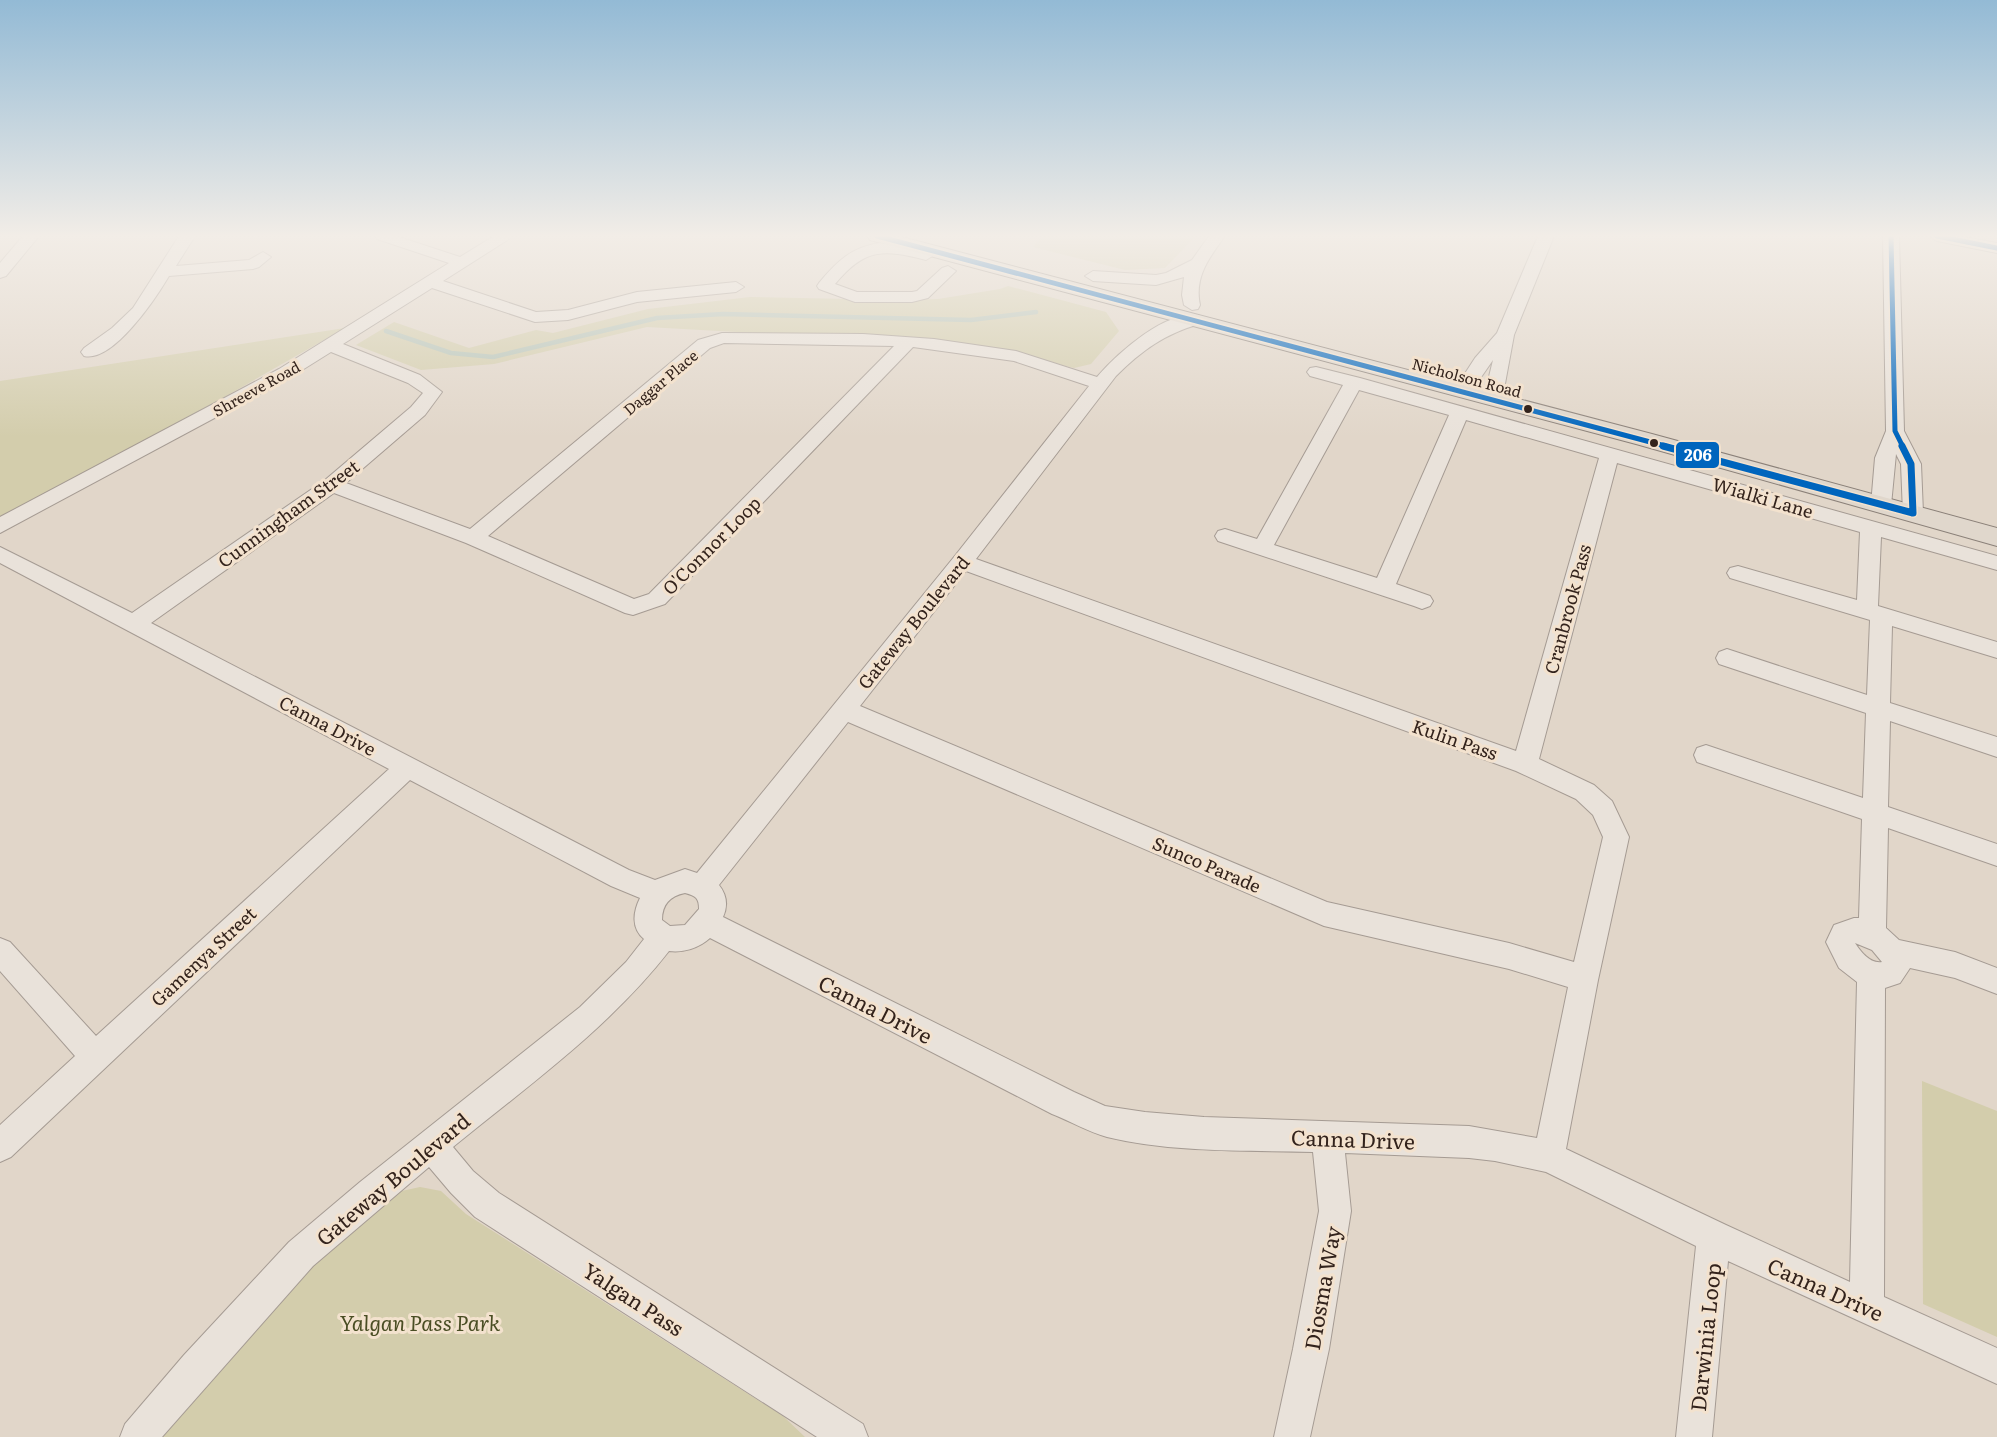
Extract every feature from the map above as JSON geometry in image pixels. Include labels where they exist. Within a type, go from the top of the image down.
[{"type":"main road","name":"Nicholson Road","points":[[1130,303],[1193,313],[1472,377],[1499,393]]},
{"type":"main road","name":"Nicholson Road","points":[[1166,303],[1193,313],[1450,388],[1499,393],[1912,503],[1997,515]]},
{"type":"main road","name":"Nicholson Road","points":[[1912,503],[1997,537]]},
{"type":"street","points":[[90,352],[118,332],[144,303]]},
{"type":"street","name":"Shreeve Road","points":[[0,526],[285,373],[396,303]]},
{"type":"street","points":[[494,303],[536,317],[551,318],[612,303]]},
{"type":"street","points":[[1191,303],[1193,313]]},
{"type":"street","points":[[1450,388],[1464,385],[1472,377],[1481,362],[1505,334],[1518,303]]},
{"type":"street","points":[[1881,495],[1885,458],[1895,431],[1892,303]]},
{"type":"street","name":"Gateway Boulevard","points":[[703,885],[1122,358],[1147,321],[1145,307]]},
{"type":"street","name":"Gateway Boulevard","points":[[1122,358],[1158,332],[1193,313]]},
{"type":"street","points":[[1499,393],[1505,334]]},
{"type":"street","name":"Daggar Place","points":[[472,538],[704,344],[722,338],[877,339],[908,342],[1006,354],[1100,384]]},
{"type":"street","name":"O'Connor Loop","points":[[332,485],[472,538],[633,607],[657,598],[908,342]]},
{"type":"street","name":"Cunningham Street","points":[[134,624],[332,485],[418,411],[433,392],[414,379],[329,345]]},
{"type":"street","name":"Wialki Lane","points":[[1316,372],[1997,563]]},
{"type":"street","points":[[1262,548],[1354,382]]},
{"type":"street","points":[[1384,587],[1460,412]]},
{"type":"street","points":[[1895,431],[1911,464],[1912,503]]},
{"type":"street","name":"Cranbrook Pass","points":[[1525,764],[1610,454]]},
{"type":"street","points":[[1871,528],[1879,708],[1872,934]]},
{"type":"street","points":[[1226,536],[1422,601]]},
{"type":"street","name":"Canna Drive","points":[[0,554],[620,878],[658,892]]},
{"type":"street","name":"Kulin Pass","points":[[962,562],[1525,764],[1585,792],[1603,808],[1616,837],[1584,980],[1549,1157]]},
{"type":"street","points":[[1738,573],[1997,650]]},
{"type":"street","points":[[1727,658],[1997,747]]},
{"type":"street","name":"Sunco Parade","points":[[842,709],[1324,914],[1509,956],[1561,970],[1584,980]]},
{"type":"street","points":[[1706,755],[1997,855]]},
{"type":"street","name":"Gamenya Street","points":[[0,1146],[407,767]]},
{"type":"street","points":[[685,881],[703,885],[713,897],[714,906],[708,922],[692,936],[682,939],[662,938],[650,926],[647,918],[648,909],[658,892],[666,886],[685,881]]},
{"type":"street","name":"Canna Drive","points":[[708,922],[1063,1103],[1105,1121],[1145,1128],[1204,1133],[1470,1142],[1549,1157],[1714,1237],[1997,1366]]},
{"type":"street","points":[[1854,930],[1872,934],[1883,941],[1893,952],[1897,966],[1892,974],[1871,975],[1856,967],[1844,954],[1840,942],[1844,934],[1854,930]]},
{"type":"street","name":"Gateway Boulevard","points":[[138,1437],[197,1368],[301,1254],[431,1144],[590,1017],[636,971],[662,938]]},
{"type":"street","points":[[0,951],[95,1057]]},
{"type":"street","points":[[1893,952],[1955,965],[1997,981]]},
{"type":"street","points":[[1867,1306],[1871,975]]},
{"type":"street","name":"Diosma Way","points":[[1292,1437],[1311,1349],[1335,1211],[1327,1138]]},
{"type":"street","name":"Yalgan Pass","points":[[431,1144],[462,1182],[487,1205],[850,1437]]},
{"type":"street","name":"Darwinia Loop","points":[[1694,1437],[1714,1237]]},
{"type":"green space","points":[[698,303],[1072,303],[1106,312],[1119,331],[1091,364],[1074,368],[1012,353],[893,336],[774,334],[647,327],[494,364],[421,370],[356,345],[394,322],[469,348],[536,330],[553,333],[648,309]]},
{"type":"green space","points":[[345,328],[137,447],[0,519],[0,381]]},
{"type":"green space","points":[[1922,1081],[1997,1111],[1997,1337],[1923,1304]]},
{"type":"green space","name":"Yalgan Pass Park","points":[[420,1187],[441,1191],[466,1214],[783,1416],[805,1437],[160,1437],[308,1268],[397,1192]]},
{"type":"waterway","points":[[386,331],[451,353],[493,357],[657,318],[723,314],[971,320],[1036,312]]},
{"type":"transit line","name":"206","points":[[1134,303],[1913,513]]},
{"type":"transit line","name":"206","points":[[1892,303],[1895,431],[1911,464],[1913,513]]}]
